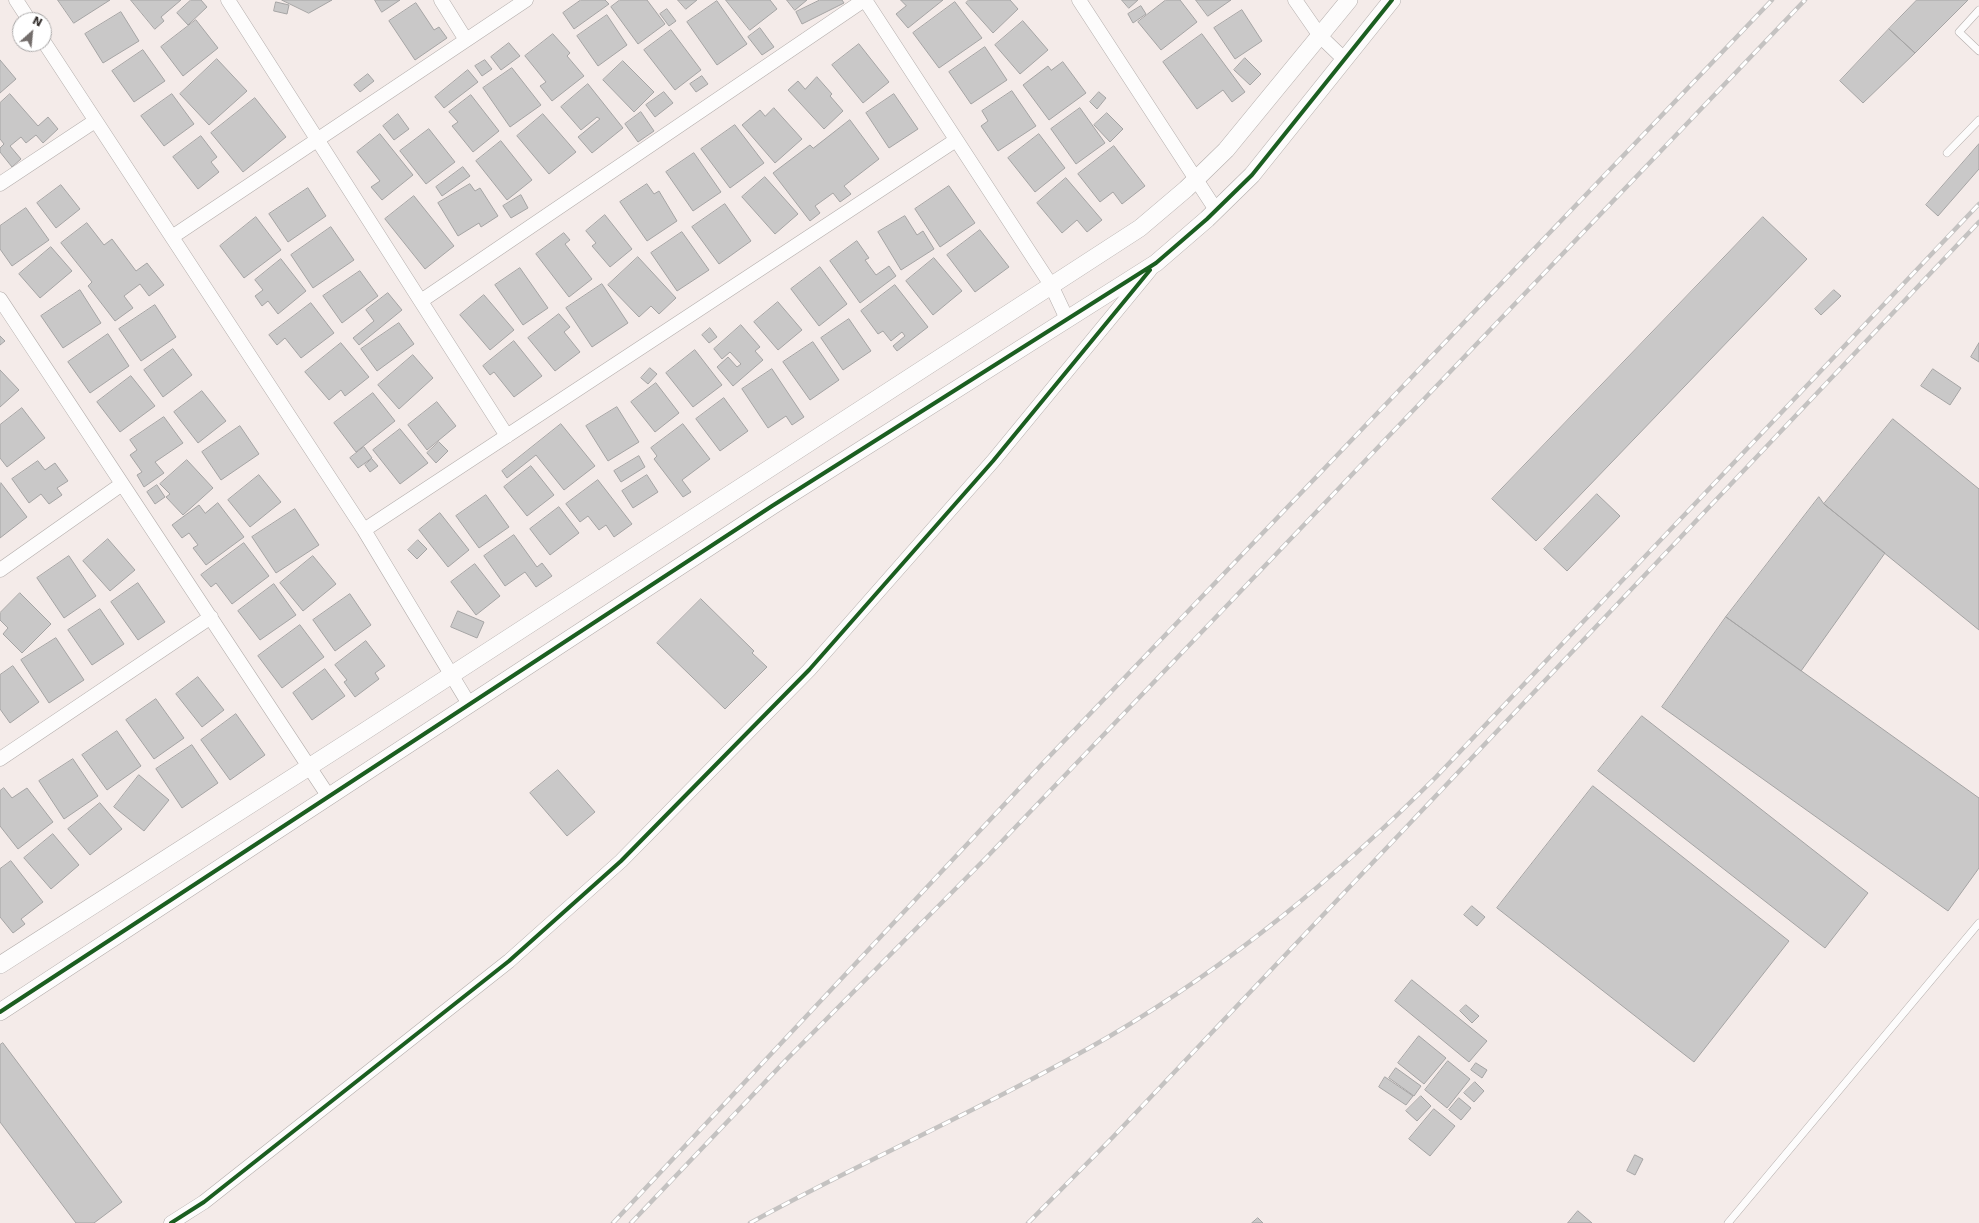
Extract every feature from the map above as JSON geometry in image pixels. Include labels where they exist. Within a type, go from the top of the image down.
[{"type":"street","points":[[16,0],[24,12]]},
{"type":"street","points":[[228,0],[507,436]]},
{"type":"street","points":[[441,0],[466,40]]},
{"type":"street","points":[[172,237],[317,138],[526,0]]},
{"type":"street","points":[[421,301],[864,0],[1051,285],[1067,319]]},
{"type":"street","points":[[1079,0],[1216,210]]},
{"type":"street","points":[[1295,0],[1320,36],[1344,59]]},
{"type":"street","points":[[0,965],[452,675],[1140,228],[1197,179],[1226,150],[1349,0]]},
{"type":"street","points":[[171,1223],[204,1202],[502,966],[621,860],[814,664],[993,462],[1156,263],[1216,210],[1252,175],[1392,0]]},
{"type":"street","points":[[51,52],[364,530],[469,704]]},
{"type":"street","points":[[0,184],[95,120]]},
{"type":"street","points":[[364,530],[956,140]]},
{"type":"street","points":[[0,1012],[772,506],[1156,263]]},
{"type":"street","points":[[0,299],[310,766],[329,797]]},
{"type":"street","points":[[0,570],[122,484]]},
{"type":"street","points":[[0,759],[211,617]]},
{"type":"lane","points":[[1979,10],[1959,32],[1979,51]]},
{"type":"lane","points":[[1947,153],[1979,120]]},
{"type":"lane","points":[[1728,1223],[1979,923]]},
{"type":"building","points":[[58,0],[110,0],[74,23]]},
{"type":"building","points":[[131,0],[181,0],[161,17],[164,21],[155,29]]},
{"type":"building","points":[[191,0],[201,0],[207,7],[188,25],[177,13]]},
{"type":"building","points":[[282,0],[332,0],[309,13]]},
{"type":"building","points":[[375,0],[400,0],[382,12]]},
{"type":"building","points":[[581,0],[605,0],[609,4],[574,29],[563,13]]},
{"type":"building","points":[[620,0],[647,0],[665,24],[638,44],[611,7]]},
{"type":"building","points":[[678,0],[697,0],[686,9]]},
{"type":"building","points":[[726,0],[770,0],[777,9],[750,30]]},
{"type":"building","points":[[787,0],[807,0],[795,10]]},
{"type":"building","points":[[820,0],[842,0],[844,3],[802,24],[796,12]]},
{"type":"building","points":[[901,0],[943,0],[908,28],[896,14],[906,6]]},
{"type":"building","points":[[969,0],[1010,0],[1018,9],[993,33],[966,3]]},
{"type":"building","points":[[1122,0],[1138,0],[1129,8]]},
{"type":"building","points":[[1166,0],[1180,0],[1197,22],[1161,50],[1138,22]]},
{"type":"building","points":[[1196,0],[1231,0],[1208,16]]},
{"type":"building","points":[[1917,0],[1968,0],[1915,53],[1889,29]]},
{"type":"building","points":[[717,1],[747,44],[717,65],[687,22]]},
{"type":"building","points":[[276,2],[289,5],[287,14],[274,11]]},
{"type":"building","points":[[955,2],[982,38],[939,68],[913,33]]},
{"type":"building","points":[[416,3],[434,30],[439,27],[447,38],[415,60],[389,21]]},
{"type":"building","points":[[1141,6],[1146,14],[1133,23],[1128,14]]},
{"type":"building","points":[[667,9],[676,21],[669,26],[660,14]]},
{"type":"building","points":[[1242,10],[1262,41],[1235,59],[1214,28]]},
{"type":"building","points":[[121,12],[139,41],[103,63],[85,34]]},
{"type":"building","points":[[607,15],[627,45],[598,66],[577,36]]},
{"type":"building","points":[[196,20],[218,48],[183,76],[161,47]]},
{"type":"building","points":[[1023,21],[1048,50],[1020,74],[995,45]]},
{"type":"building","points":[[760,28],[774,47],[762,55],[748,37]]},
{"type":"building","points":[[1889,29],[1915,53],[1863,103],[1840,81]]},
{"type":"building","points":[[671,30],[701,70],[675,90],[644,50]]},
{"type":"building","points":[[553,34],[570,53],[567,56],[584,76],[552,101],[540,86],[546,82],[525,56]]},
{"type":"building","points":[[1202,34],[1245,92],[1232,102],[1223,90],[1197,109],[1163,62]]},
{"type":"building","points":[[509,43],[520,56],[501,70],[491,57]]},
{"type":"building","points":[[859,44],[889,82],[863,103],[832,65]]},
{"type":"building","points":[[985,47],[1007,80],[971,104],[949,72]]},
{"type":"building","points":[[143,50],[165,81],[134,102],[112,71]]},
{"type":"building","points":[[1245,58],[1261,74],[1250,85],[1234,70]]},
{"type":"building","points":[[217,59],[247,91],[209,125],[180,94]]},
{"type":"building","points":[[0,60],[16,79],[0,93]]},
{"type":"building","points":[[485,60],[492,69],[482,76],[475,66]]},
{"type":"building","points":[[623,61],[654,92],[634,112],[603,80]]},
{"type":"building","points":[[1063,62],[1086,93],[1049,120],[1023,85],[1048,66],[1051,70]]},
{"type":"building","points":[[512,68],[541,105],[510,127],[483,88]]},
{"type":"building","points":[[468,70],[478,82],[444,108],[435,97]]},
{"type":"building","points":[[368,74],[374,81],[360,92],[354,85]]},
{"type":"building","points":[[702,76],[708,84],[696,92],[690,84]]},
{"type":"building","points":[[817,77],[832,94],[830,96],[843,111],[824,129],[788,90],[798,81],[805,89]]},
{"type":"building","points":[[588,84],[623,128],[592,153],[578,137],[600,119],[597,117],[581,130],[561,107]]},
{"type":"building","points":[[1012,91],[1036,126],[998,151],[981,126],[988,121],[982,111]]},
{"type":"building","points":[[664,92],[673,103],[655,117],[646,105]]},
{"type":"building","points":[[1099,92],[1106,98],[1097,109],[1090,102]]},
{"type":"building","points":[[10,94],[38,126],[48,117],[58,129],[43,143],[36,135],[26,143],[21,137],[10,146],[21,159],[12,167],[0,152],[0,148],[4,144],[0,139],[0,103]]},
{"type":"building","points":[[172,94],[194,124],[164,146],[141,116]]},
{"type":"building","points":[[894,94],[918,129],[889,148],[866,113]]},
{"type":"building","points":[[471,95],[499,131],[473,152],[452,126],[458,122],[449,112]]},
{"type":"building","points":[[255,98],[286,137],[243,172],[211,133]]},
{"type":"building","points":[[774,108],[802,139],[775,163],[742,125],[760,110],[765,116]]},
{"type":"building","points":[[1080,108],[1105,143],[1076,164],[1051,129]]},
{"type":"building","points":[[641,112],[654,131],[638,142],[625,124]]},
{"type":"building","points":[[1107,113],[1123,129],[1110,142],[1094,125]]},
{"type":"building","points":[[398,114],[409,129],[394,140],[383,126]]},
{"type":"building","points":[[543,114],[576,152],[549,174],[517,136]]},
{"type":"building","points":[[850,120],[879,159],[844,186],[851,194],[840,202],[833,193],[815,206],[820,213],[810,221],[773,173],[810,145],[813,148]]},
{"type":"building","points":[[735,125],[764,163],[730,188],[701,149]]},
{"type":"building","points":[[429,129],[455,162],[426,184],[400,151]]},
{"type":"building","points":[[380,134],[413,175],[382,200],[371,187],[380,181],[357,152]]},
{"type":"building","points":[[1039,134],[1065,168],[1035,192],[1008,158]]},
{"type":"building","points":[[201,136],[217,157],[211,162],[219,172],[198,189],[173,157]]},
{"type":"building","points":[[501,141],[532,180],[507,200],[476,161]]},
{"type":"building","points":[[1979,144],[1979,169],[1938,216],[1926,205]]},
{"type":"building","points":[[1114,146],[1145,186],[1122,204],[1113,192],[1100,202],[1078,174]]},
{"type":"building","points":[[694,153],[721,192],[693,211],[666,172]]},
{"type":"building","points":[[463,167],[470,176],[442,196],[436,187]]},
{"type":"building","points":[[765,177],[798,214],[775,234],[742,197]]},
{"type":"building","points":[[1066,178],[1102,220],[1087,232],[1077,220],[1062,233],[1037,203]]},
{"type":"building","points":[[470,184],[475,191],[480,188],[498,216],[481,227],[479,223],[458,236],[438,203]]},
{"type":"building","points":[[647,184],[654,194],[659,191],[677,221],[647,241],[620,202]]},
{"type":"building","points":[[61,185],[80,209],[56,228],[37,203]]},
{"type":"building","points":[[949,186],[975,223],[940,247],[915,209]]},
{"type":"building","points":[[308,188],[326,216],[288,242],[269,214]]},
{"type":"building","points":[[521,195],[528,208],[511,218],[503,206]]},
{"type":"building","points":[[414,196],[454,246],[425,269],[385,219]]},
{"type":"building","points":[[725,204],[751,241],[719,264],[692,227]]},
{"type":"building","points":[[26,208],[49,240],[12,266],[0,249],[0,226]]},
{"type":"building","points":[[605,215],[632,249],[610,267],[592,246],[596,243],[586,231]]},
{"type":"building","points":[[905,216],[917,235],[923,231],[934,249],[901,270],[878,232]]},
{"type":"building","points":[[256,217],[281,250],[244,278],[220,246]]},
{"type":"building","points":[[1763,217],[1807,259],[1536,541],[1492,499]]},
{"type":"building","points":[[87,223],[104,245],[112,239],[136,271],[147,263],[164,285],[149,296],[140,284],[124,296],[133,308],[115,321],[88,286],[92,282],[61,243]]},
{"type":"building","points":[[331,227],[354,260],[313,288],[291,255]]},
{"type":"building","points":[[980,230],[1009,267],[975,292],[947,255]]},
{"type":"building","points":[[682,232],[709,270],[677,291],[651,253]]},
{"type":"building","points":[[564,233],[570,240],[565,244],[592,279],[569,297],[536,254]]},
{"type":"building","points":[[857,241],[869,258],[865,260],[876,275],[889,266],[896,276],[860,303],[830,261]]},
{"type":"building","points":[[51,247],[72,271],[40,298],[19,274]]},
{"type":"building","points":[[638,257],[676,298],[659,314],[651,306],[639,317],[608,285]]},
{"type":"building","points":[[934,258],[962,291],[933,315],[906,281]]},
{"type":"building","points":[[281,259],[306,291],[278,314],[268,301],[262,306],[255,296],[263,290],[255,280]]},
{"type":"building","points":[[820,267],[847,304],[819,326],[791,289]]},
{"type":"building","points":[[520,268],[548,308],[523,325],[495,285]]},
{"type":"building","points":[[360,271],[378,296],[342,323],[323,296]]},
{"type":"building","points":[[602,284],[628,323],[592,347],[566,308]]},
{"type":"building","points":[[895,285],[928,327],[897,351],[893,346],[905,336],[902,332],[891,341],[883,331],[878,334],[861,311]]},
{"type":"building","points":[[80,290],[101,323],[63,348],[41,316]]},
{"type":"building","points":[[1834,290],[1841,296],[1821,315],[1815,309]]},
{"type":"building","points":[[388,293],[402,310],[359,345],[353,338],[374,321],[366,310]]},
{"type":"building","points":[[484,295],[514,330],[490,350],[460,315]]},
{"type":"building","points":[[778,302],[802,330],[778,350],[754,322]]},
{"type":"building","points":[[311,303],[334,333],[301,358],[285,338],[277,345],[269,335]]},
{"type":"building","points":[[155,305],[176,337],[141,361],[119,329]]},
{"type":"building","points":[[559,314],[570,327],[564,332],[580,352],[555,371],[528,338]]},
{"type":"building","points":[[849,319],[871,351],[843,370],[821,338]]},
{"type":"building","points":[[399,323],[414,344],[377,371],[361,349]]},
{"type":"building","points":[[741,325],[760,347],[755,351],[763,360],[733,386],[717,367],[728,357],[737,367],[741,364],[730,352],[722,359],[714,349]]},
{"type":"building","points":[[710,328],[717,337],[709,343],[702,335]]},
{"type":"building","points":[[108,334],[129,366],[90,393],[68,362]]},
{"type":"building","points":[[0,336],[5,341],[0,345]]},
{"type":"building","points":[[514,341],[542,376],[514,397],[494,372],[490,375],[483,366]]},
{"type":"building","points":[[813,342],[839,380],[810,400],[783,362]]},
{"type":"building","points":[[341,343],[369,377],[345,396],[341,390],[329,400],[305,372]]},
{"type":"building","points":[[1979,343],[1979,362],[1971,357]]},
{"type":"building","points":[[173,349],[192,375],[163,397],[144,370]]},
{"type":"building","points":[[695,350],[722,385],[693,407],[666,373]]},
{"type":"building","points":[[413,355],[433,378],[399,409],[378,385]]},
{"type":"building","points":[[650,368],[657,374],[648,384],[641,378]]},
{"type":"building","points":[[772,369],[804,417],[792,425],[786,416],[768,428],[742,389]]},
{"type":"building","points":[[1933,369],[1961,388],[1950,405],[1921,386]]},
{"type":"building","points":[[0,370],[19,390],[0,407]]},
{"type":"building","points":[[131,376],[155,406],[120,432],[97,402]]},
{"type":"building","points":[[656,383],[679,413],[655,432],[631,402]]},
{"type":"building","points":[[202,391],[226,421],[198,443],[174,412]]},
{"type":"building","points":[[373,393],[395,421],[356,452],[334,423]]},
{"type":"building","points":[[724,398],[748,431],[720,451],[696,419]]},
{"type":"building","points":[[437,402],[456,426],[427,450],[408,425]]},
{"type":"building","points":[[617,407],[639,442],[608,461],[586,426]]},
{"type":"building","points":[[22,408],[45,438],[7,467],[0,458],[0,425]]},
{"type":"building","points":[[164,417],[183,443],[155,462],[164,473],[144,487],[137,475],[142,472],[130,455],[137,450],[130,440]]},
{"type":"building","points":[[1893,419],[1979,489],[1979,630],[1824,504]]},
{"type":"building","points":[[561,424],[595,466],[564,490],[536,455],[507,478],[502,471]]},
{"type":"building","points":[[683,424],[710,459],[682,480],[691,492],[683,497],[654,459],[657,456],[651,448]]},
{"type":"building","points":[[240,426],[259,454],[221,480],[202,452]]},
{"type":"building","points":[[400,429],[428,463],[400,484],[373,450]]},
{"type":"building","points":[[439,442],[448,451],[436,463],[427,453]]},
{"type":"building","points":[[364,447],[372,458],[358,468],[350,458]]},
{"type":"building","points":[[639,456],[645,467],[621,482],[614,471]]},
{"type":"building","points":[[372,459],[378,466],[370,472],[365,465]]},
{"type":"building","points":[[187,460],[213,488],[183,515],[166,497],[170,494],[160,484]]},
{"type":"building","points":[[38,461],[45,470],[55,463],[68,481],[57,488],[62,495],[49,504],[41,494],[29,503],[12,479]]},
{"type":"building","points":[[531,466],[554,495],[527,516],[504,487]]},
{"type":"building","points":[[259,475],[281,502],[250,527],[228,500]]},
{"type":"building","points":[[647,475],[658,492],[633,508],[622,491]]},
{"type":"building","points":[[598,480],[632,524],[614,537],[606,525],[599,530],[588,516],[580,522],[566,504]]},
{"type":"building","points":[[1,483],[27,517],[0,538],[0,484]]},
{"type":"building","points":[[157,485],[165,497],[155,504],[147,492]]},
{"type":"building","points":[[1597,494],[1620,516],[1567,571],[1544,549]]},
{"type":"building","points":[[486,495],[509,527],[479,548],[456,516]]},
{"type":"building","points":[[1819,497],[1824,504],[1885,553],[1801,671],[1726,617]]},
{"type":"building","points":[[218,503],[244,537],[206,565],[193,548],[198,545],[189,533],[182,538],[172,525],[199,505],[205,513]]},
{"type":"building","points":[[559,507],[579,533],[550,555],[530,529]]},
{"type":"building","points":[[295,509],[319,545],[276,573],[252,537]]},
{"type":"building","points":[[440,513],[469,550],[448,567],[419,530]]},
{"type":"building","points":[[514,535],[537,567],[542,563],[552,576],[536,587],[525,572],[505,586],[484,556]]},
{"type":"building","points":[[108,539],[135,570],[110,591],[83,561]]},
{"type":"building","points":[[418,540],[427,549],[417,559],[408,550]]},
{"type":"building","points":[[244,543],[269,576],[232,604],[216,583],[211,587],[201,575]]},
{"type":"building","points":[[69,556],[96,596],[64,618],[37,578]]},
{"type":"building","points":[[313,556],[336,584],[303,611],[280,583]]},
{"type":"building","points":[[475,564],[500,596],[476,615],[451,582]]},
{"type":"building","points":[[138,583],[165,622],[138,640],[111,602]]},
{"type":"building","points":[[274,584],[296,615],[260,640],[238,611]]},
{"type":"building","points":[[20,593],[51,624],[22,653],[3,634],[8,628],[0,620],[0,613]]},
{"type":"building","points":[[350,594],[371,625],[335,651],[313,620]]},
{"type":"building","points":[[701,599],[754,651],[752,653],[767,667],[725,709],[657,643]]},
{"type":"building","points":[[100,609],[124,644],[92,665],[68,630]]},
{"type":"building","points":[[458,611],[484,622],[477,638],[451,627]]},
{"type":"building","points":[[1726,617],[1979,798],[1979,868],[1948,911],[1662,707]]},
{"type":"building","points":[[300,625],[324,657],[282,688],[258,656]]},
{"type":"building","points":[[56,638],[84,680],[49,703],[21,660]]},
{"type":"building","points":[[366,641],[385,666],[375,673],[379,679],[355,697],[344,682],[347,680],[335,665]]},
{"type":"building","points":[[13,666],[39,702],[10,723],[0,709],[0,675]]},
{"type":"building","points":[[325,669],[345,696],[312,720],[293,693]]},
{"type":"building","points":[[198,677],[224,710],[202,727],[176,694]]},
{"type":"building","points":[[156,699],[184,738],[154,759],[126,720]]},
{"type":"building","points":[[236,714],[265,755],[230,780],[201,740]]},
{"type":"building","points":[[1642,716],[1868,893],[1825,948],[1598,771]]},
{"type":"building","points":[[117,731],[141,766],[107,790],[82,755]]},
{"type":"building","points":[[192,745],[218,783],[182,808],[156,769]]},
{"type":"building","points":[[73,759],[98,796],[64,819],[39,781]]},
{"type":"building","points":[[558,770],[595,812],[567,836],[530,793]]},
{"type":"building","points":[[139,775],[169,800],[144,831],[114,807]]},
{"type":"building","points":[[1593,786],[1789,941],[1694,1062],[1497,908]]},
{"type":"building","points":[[4,788],[12,798],[27,788],[53,822],[18,849],[0,826],[0,791]]},
{"type":"building","points":[[100,803],[122,829],[90,855],[68,829]]},
{"type":"building","points":[[53,834],[79,865],[51,889],[24,858]]},
{"type":"building","points":[[11,861],[43,902],[21,919],[25,924],[13,933],[0,917],[0,869]]},
{"type":"building","points":[[1472,906],[1485,917],[1477,926],[1464,915]]},
{"type":"building","points":[[1412,980],[1487,1041],[1469,1062],[1395,1001]]},
{"type":"building","points":[[1466,1005],[1479,1016],[1472,1023],[1460,1011]]},
{"type":"building","points":[[1419,1036],[1446,1058],[1424,1084],[1398,1063]]},
{"type":"building","points":[[3,1043],[122,1202],[94,1223],[76,1223],[0,1122],[0,1045]]},
{"type":"building","points":[[1448,1061],[1470,1079],[1447,1108],[1425,1090]]},
{"type":"building","points":[[1476,1063],[1487,1070],[1482,1078],[1471,1070]]},
{"type":"building","points":[[1396,1068],[1421,1086],[1414,1096],[1389,1078]]},
{"type":"building","points":[[1385,1077],[1413,1096],[1406,1105],[1379,1087]]},
{"type":"building","points":[[1475,1082],[1484,1091],[1474,1102],[1464,1093]]},
{"type":"building","points":[[1421,1096],[1431,1106],[1417,1121],[1406,1111]]},
{"type":"building","points":[[1459,1098],[1471,1108],[1461,1120],[1449,1110]]},
{"type":"building","points":[[1434,1109],[1455,1126],[1430,1156],[1409,1139]]},
{"type":"building","points":[[1635,1155],[1643,1159],[1635,1175],[1627,1171]]},
{"type":"building","points":[[1578,1211],[1592,1223],[1568,1223]]},
{"type":"building","points":[[1258,1218],[1263,1223],[1252,1223]]},
{"type":"railway","points":[[613,1223],[1044,762],[1772,0]]},
{"type":"railway","points":[[631,1223],[786,1060],[986,858],[1805,0]]},
{"type":"railway","points":[[750,1223],[1021,1085],[1110,1036],[1199,979],[1241,949],[1321,884],[1360,850],[1436,777],[1979,204]]},
{"type":"railway","points":[[1028,1223],[1112,1138],[1979,222]]},
{"type":"cycle path","points":[[0,1012],[772,506],[1156,263],[1207,219],[1252,175],[1392,0]]},
{"type":"cycle path","points":[[171,1223],[204,1202],[509,961],[621,861],[809,670],[993,461],[1150,270]]}]
